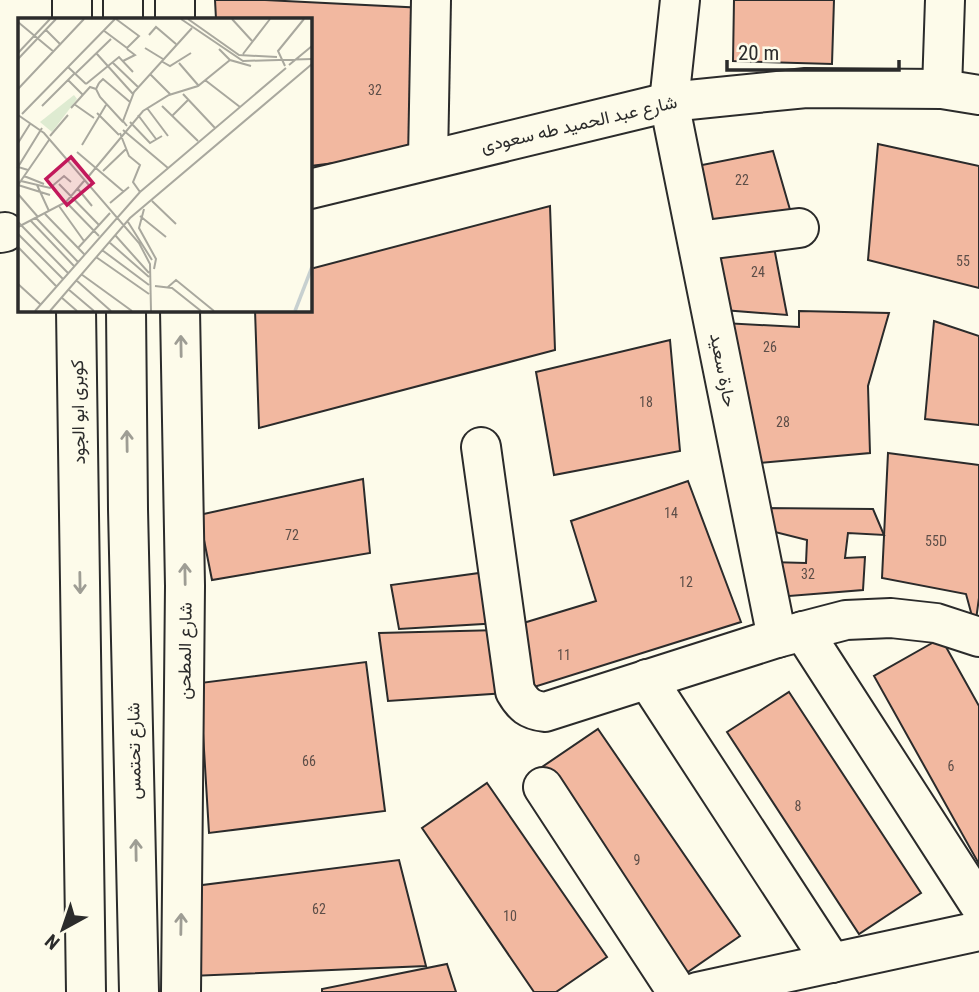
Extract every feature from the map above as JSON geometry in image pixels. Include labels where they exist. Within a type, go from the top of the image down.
[{"type":"street","points":[[72,0],[72,18]]},
{"type":"street","points":[[123,0],[123,18]]},
{"type":"street","points":[[175,0],[175,18]]},
{"type":"street","points":[[428,159],[431,0]]},
{"type":"street","name":"حارة سعيد","points":[[680,0],[669,102],[698,241],[790,635]]},
{"type":"street","points":[[945,0],[961,92]]},
{"type":"street","name":"شارع عبد الحميد طه سعودى","points":[[312,188],[669,102],[806,88],[961,92]]},
{"type":"street","points":[[698,241],[799,228]]},
{"type":"street","name":"كوبرى ابو الجود","points":[[76,312],[86,992]]},
{"type":"street","name":"شارع تحتمس","points":[[126,312],[139,992]]},
{"type":"street","name":"شارع المطحن","points":[[180,312],[185,586],[181,992]]},
{"type":"street","points":[[481,447],[515,691],[521,702],[532,710],[545,712],[846,620],[891,618],[936,624],[979,636]]},
{"type":"street","points":[[790,635],[979,904]]},
{"type":"street","points":[[647,679],[832,963]]},
{"type":"street","points":[[542,787],[677,992]]},
{"type":"street","points":[[697,992],[979,931]]},
{"type":"building","points":[[215,0],[425,8],[426,152],[312,166],[312,18],[216,18]]},
{"type":"building","points":[[734,0],[834,0],[832,64],[733,61]]},
{"type":"building","points":[[878,144],[979,166],[979,288],[868,260]]},
{"type":"building","points":[[773,151],[793,220],[712,232],[692,167]]},
{"type":"building","points":[[550,206],[555,350],[259,428],[255,312],[312,312],[312,268]]},
{"type":"building","points":[[773,242],[787,315],[723,310],[710,250]]},
{"type":"building","points":[[799,311],[889,313],[868,386],[870,453],[747,464],[724,323],[799,327]]},
{"type":"building","points":[[934,321],[979,336],[979,425],[925,419]]},
{"type":"building","points":[[670,340],[680,451],[554,475],[536,372]]},
{"type":"building","points":[[888,453],[979,465],[979,598],[975,627],[966,594],[882,578]]},
{"type":"building","points":[[363,479],[370,553],[212,580],[199,515]]},
{"type":"building","points":[[688,481],[741,622],[534,687],[520,624],[596,601],[571,521]]},
{"type":"building","points":[[762,508],[873,509],[884,535],[848,533],[845,558],[865,557],[863,590],[777,597],[770,562],[806,563],[807,540],[763,529]]},
{"type":"building","points":[[494,571],[500,623],[399,629],[391,585]]},
{"type":"building","points":[[500,630],[506,693],[388,701],[379,633]]},
{"type":"building","points":[[941,638],[979,706],[979,864],[874,676]]},
{"type":"building","points":[[366,662],[385,811],[209,833],[200,683]]},
{"type":"building","points":[[789,692],[921,893],[859,934],[727,732]]},
{"type":"building","points":[[598,729],[740,936],[682,976],[539,769]]},
{"type":"building","points":[[487,783],[607,957],[556,992],[534,992],[422,828]]},
{"type":"building","points":[[399,860],[426,966],[191,976],[187,887]]},
{"type":"building","points":[[447,964],[456,992],[322,992],[322,989]]}]
